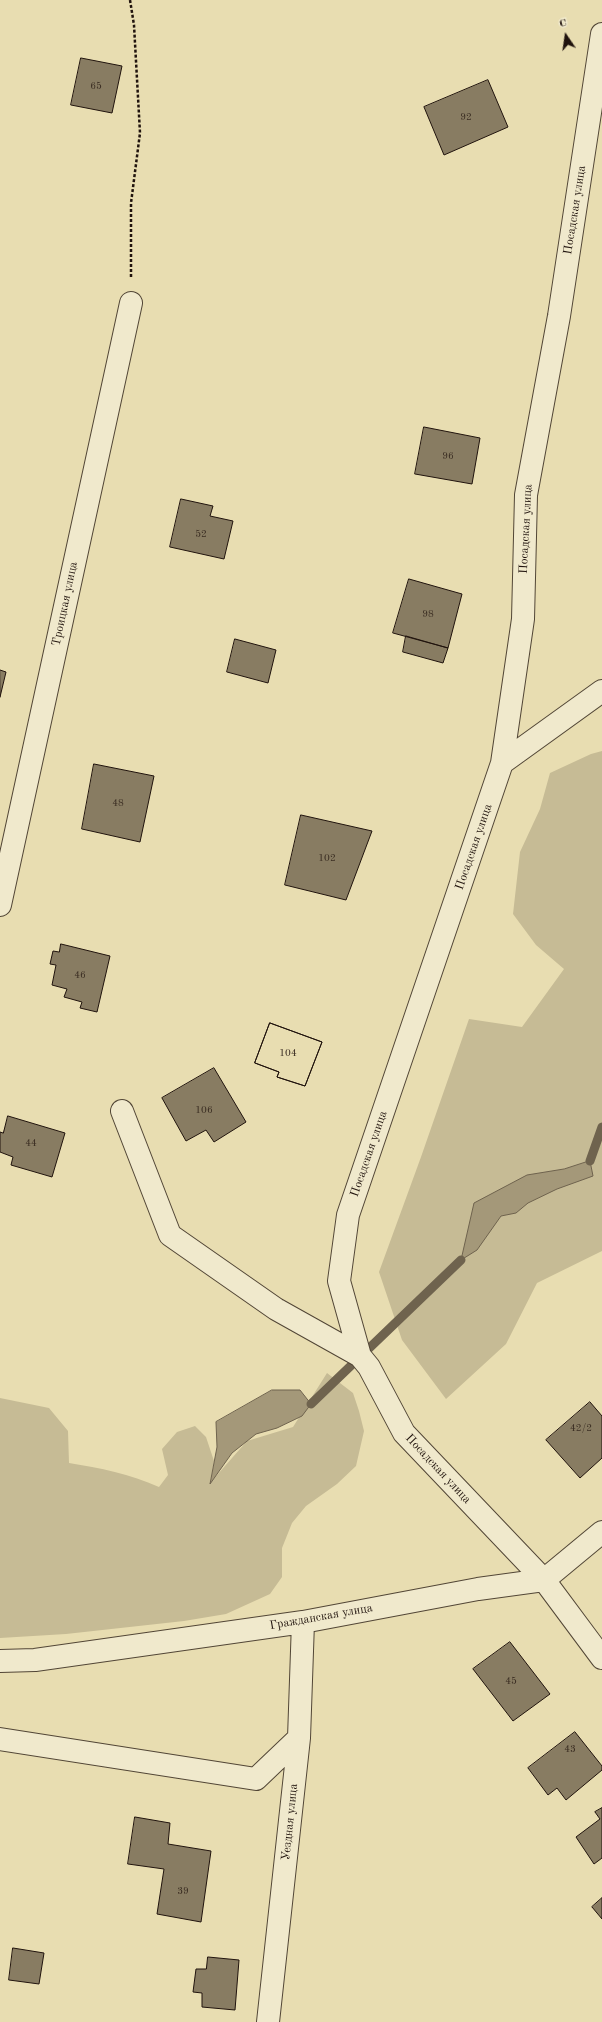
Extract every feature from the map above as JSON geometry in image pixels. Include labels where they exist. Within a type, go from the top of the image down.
[{"type":"street","name":"Посадская улица","points":[[544,1580],[404,1433],[369,1367],[360,1356],[339,1281],[348,1215],[502,763],[523,619],[526,495],[559,316],[602,34]]},
{"type":"street","name":"Троицкая улица","points":[[0,905],[131,303]]},
{"type":"street","points":[[502,763],[602,690]]},
{"type":"street","points":[[122,1112],[170,1235],[276,1309],[360,1356]]},
{"type":"street","points":[[602,1532],[544,1580],[602,1658]]},
{"type":"street","name":"Гражданская улица","points":[[0,1661],[35,1660],[303,1622],[478,1588],[544,1580]]},
{"type":"street","name":"Уездная улица","points":[[268,2022],[299,1738],[303,1622]]},
{"type":"street","points":[[0,1739],[256,1779],[299,1738]]},
{"type":"path","points":[[130,0],[134,25],[140,133],[132,203],[131,303]]},
{"type":"shaded area","points":[[602,751],[602,1251],[537,1283],[506,1344],[446,1399],[402,1340],[379,1272],[469,1019],[522,1027],[564,969],[536,945],[513,914],[520,852],[540,809],[550,773],[591,754]]},
{"type":"shaded area","points":[[590,1161],[593,1176],[557,1189],[528,1203],[516,1213],[501,1216],[477,1250],[461,1260],[474,1203],[527,1175],[564,1169]]},
{"type":"shaded area","points":[[327,1373],[353,1393],[359,1411],[364,1431],[356,1466],[337,1484],[306,1506],[292,1523],[282,1548],[282,1577],[270,1594],[226,1614],[184,1621],[66,1634],[0,1638],[0,1398],[49,1408],[68,1431],[69,1463],[115,1472],[137,1478],[159,1487],[168,1475],[162,1449],[177,1432],[195,1426],[206,1437],[214,1461],[210,1483],[247,1441],[293,1427]]},
{"type":"shaded area","points":[[272,1390],[300,1390],[311,1404],[302,1416],[277,1428],[256,1434],[232,1453],[210,1484],[217,1447],[216,1422]]},
{"type":"building","points":[[81,58],[122,66],[112,113],[71,105]]},
{"type":"building","points":[[488,80],[508,127],[444,155],[424,107]]},
{"type":"building","points":[[424,427],[480,438],[472,484],[415,474]]},
{"type":"building","points":[[181,499],[213,506],[210,516],[233,521],[224,559],[170,547]]},
{"type":"building","points":[[409,579],[462,594],[448,648],[393,633]]},
{"type":"building","points":[[406,636],[448,648],[443,663],[403,652]]},
{"type":"building","points":[[235,639],[276,650],[268,683],[227,672]]},
{"type":"building","points":[[0,670],[6,672],[0,697]]},
{"type":"building","points":[[94,764],[154,776],[140,842],[82,829]]},
{"type":"building","points":[[301,815],[372,831],[346,900],[285,885]]},
{"type":"building","points":[[61,944],[110,956],[97,1012],[80,1008],[82,1002],[64,997],[67,989],[52,985],[56,965],[50,964],[53,951],[59,952]]},
{"type":"building","points":[[270,1023],[322,1042],[305,1086],[277,1077],[279,1072],[255,1063]]},
{"type":"building","points":[[270,1023],[322,1042],[305,1086],[277,1077],[279,1072],[255,1063]]},
{"type":"building","points":[[214,1068],[246,1122],[214,1142],[206,1130],[186,1141],[162,1098]]},
{"type":"building","points":[[8,1116],[65,1133],[52,1177],[11,1165],[13,1157],[0,1152],[0,1132],[3,1133]]},
{"type":"building","points":[[590,1402],[602,1416],[602,1458],[580,1478],[546,1440]]},
{"type":"building","points":[[510,1642],[550,1694],[513,1721],[473,1669]]},
{"type":"building","points":[[575,1732],[602,1766],[602,1770],[566,1800],[557,1788],[548,1795],[528,1768]]},
{"type":"building","points":[[602,1808],[602,1858],[594,1864],[576,1837],[600,1819],[595,1812]]},
{"type":"building","points":[[135,1817],[170,1823],[168,1844],[211,1851],[201,1922],[157,1914],[164,1869],[128,1864]]},
{"type":"building","points":[[602,1898],[602,1919],[592,1907]]},
{"type":"building","points":[[13,1948],[44,1953],[39,1984],[9,1980]]},
{"type":"building","points":[[208,1957],[239,1960],[235,2010],[202,2007],[202,1993],[193,1992],[196,1969],[206,1969]]},
{"type":"waterway","points":[[590,1161],[602,1127]]},
{"type":"waterway","points":[[311,1404],[461,1260]]}]
